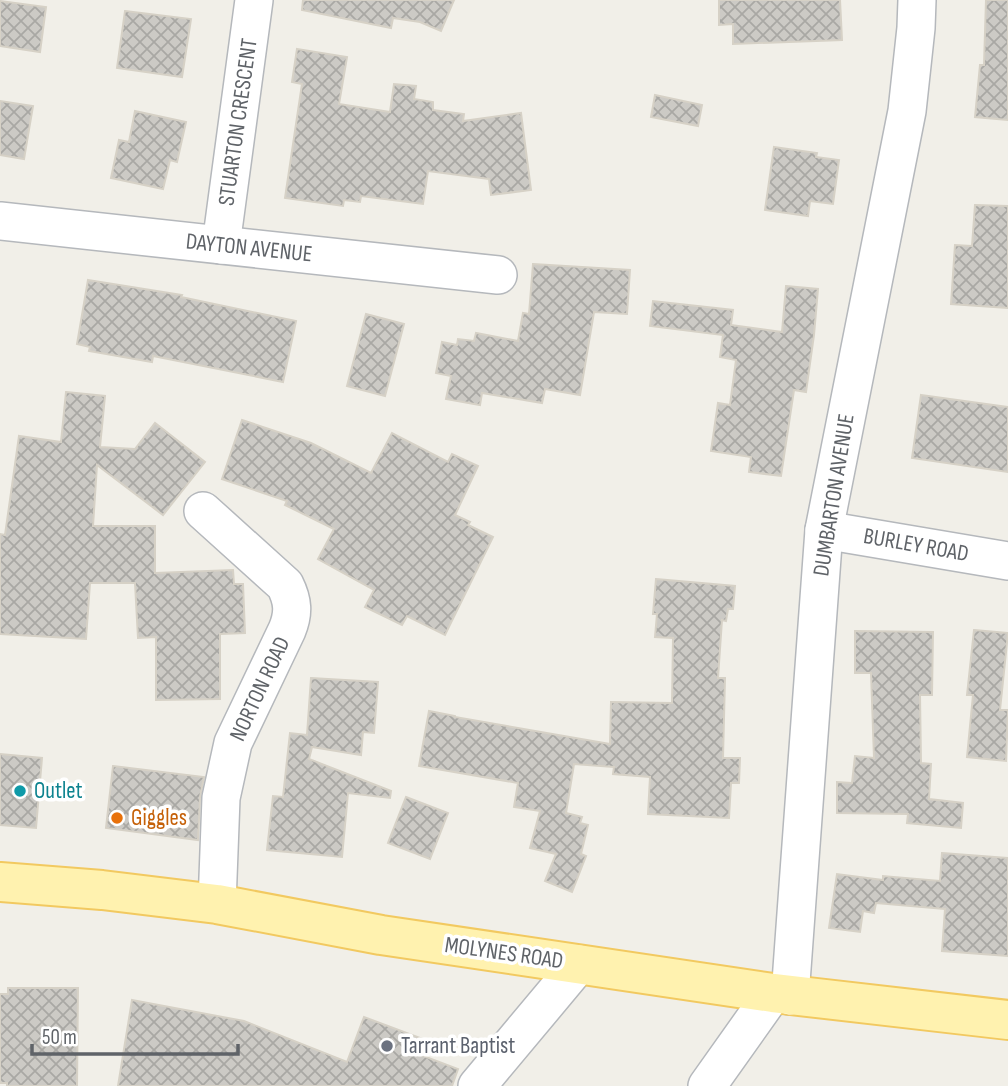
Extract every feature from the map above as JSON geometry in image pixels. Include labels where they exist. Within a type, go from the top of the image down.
[{"type":"main road","name":"MOLYNES ROAD","points":[[0,882],[102,890],[217,904],[381,935],[781,995],[1008,1020]]},
{"type":"street","name":"STUARTON CRESCENT","points":[[221,245],[254,0]]},
{"type":"street","name":"DUMBARTON AVENUE","points":[[781,995],[824,530],[906,111],[917,0]]},
{"type":"street","name":"DAYTON AVENUE","points":[[0,221],[498,275]]},
{"type":"street","name":"NORTON ROAD","points":[[204,511],[285,585],[292,607],[287,630],[233,743],[221,798],[217,904]]},
{"type":"street","name":"BURLEY ROAD","points":[[824,530],[1008,561]]},
{"type":"street","points":[[477,1086],[579,964]]},
{"type":"street","points":[[708,1086],[781,995]]},
{"type":"building","points":[[303,0],[454,0],[441,31],[420,22],[393,18],[391,28],[302,10]]},
{"type":"building","points":[[719,0],[840,0],[842,40],[733,44],[733,24],[719,25]]},
{"type":"building","points":[[986,0],[1008,0],[1008,120],[975,117],[980,65],[984,65]]},
{"type":"building","points":[[0,1],[46,7],[40,52],[0,46]]},
{"type":"building","points":[[125,11],[191,19],[182,77],[117,68]]},
{"type":"building","points":[[297,49],[347,57],[339,104],[390,112],[394,84],[416,86],[414,99],[433,102],[433,110],[464,114],[463,121],[521,113],[531,190],[491,195],[489,179],[428,171],[423,204],[361,196],[360,202],[344,200],[343,206],[285,198],[302,84],[292,82]]},
{"type":"building","points":[[655,95],[702,105],[698,126],[651,117]]},
{"type":"building","points":[[0,101],[33,106],[24,159],[0,155]]},
{"type":"building","points":[[135,111],[186,122],[177,162],[170,160],[163,189],[111,178],[119,140],[129,142]]},
{"type":"building","points":[[774,147],[817,153],[816,157],[839,160],[833,204],[810,201],[808,216],[765,210]]},
{"type":"building","points":[[975,205],[1008,206],[1008,308],[951,304],[955,245],[972,246]]},
{"type":"building","points":[[533,264],[630,270],[627,314],[594,312],[580,395],[545,389],[542,403],[482,393],[480,405],[446,399],[451,376],[436,373],[442,342],[457,345],[458,339],[474,341],[476,333],[518,341],[523,313],[529,314]]},
{"type":"building","points":[[88,280],[182,295],[181,297],[296,321],[283,382],[153,356],[152,362],[89,351],[90,347],[77,344]]},
{"type":"building","points":[[786,286],[818,289],[806,392],[794,390],[781,476],[749,472],[751,457],[711,451],[718,403],[730,405],[736,360],[720,357],[723,335],[650,326],[653,301],[733,310],[731,325],[782,332]]},
{"type":"building","points":[[366,314],[404,324],[385,396],[347,386]]},
{"type":"building","points":[[66,392],[105,396],[100,447],[135,449],[155,423],[205,462],[163,515],[97,465],[93,526],[155,526],[155,573],[233,570],[234,584],[243,584],[245,633],[220,634],[220,699],[156,700],[156,637],[138,638],[135,583],[90,583],[86,639],[0,634],[0,534],[5,535],[19,436],[61,442]]},
{"type":"building","points":[[921,395],[1008,407],[1008,472],[912,458]]},
{"type":"building","points":[[242,420],[311,443],[371,473],[392,433],[448,462],[452,454],[478,466],[455,515],[470,522],[468,525],[493,537],[445,635],[407,616],[402,625],[365,607],[374,590],[318,559],[334,529],[285,505],[287,501],[222,479]]},
{"type":"building","points":[[656,579],[735,586],[733,609],[728,609],[726,621],[722,620],[718,678],[725,678],[723,758],[740,758],[739,783],[731,783],[729,818],[648,814],[650,777],[613,774],[614,767],[574,764],[566,813],[582,817],[580,823],[588,825],[581,854],[586,856],[572,892],[545,881],[556,854],[530,848],[540,811],[514,807],[518,783],[419,766],[429,711],[610,744],[611,702],[672,703],[673,638],[655,637],[657,614],[653,614]]},
{"type":"building","points":[[974,630],[1008,633],[1000,710],[1008,710],[1006,761],[967,757],[973,695],[967,695]]},
{"type":"building","points":[[855,631],[933,632],[932,695],[920,695],[921,763],[931,764],[929,799],[963,803],[961,828],[907,823],[908,814],[837,813],[837,782],[852,783],[855,756],[874,758],[871,673],[855,673]]},
{"type":"building","points":[[311,678],[378,682],[374,733],[363,732],[361,755],[312,747],[309,759],[391,791],[390,798],[348,793],[342,857],[267,850],[273,796],[283,797],[290,733],[307,735]]},
{"type":"building","name":"Outlet","points":[[0,754],[42,758],[36,828],[0,825]]},
{"type":"building","points":[[113,766],[204,777],[198,840],[106,828]]},
{"type":"building","points":[[406,797],[448,813],[430,859],[388,843]]},
{"type":"building","points":[[942,853],[1008,858],[1008,956],[942,951],[945,909],[876,903],[874,913],[863,911],[860,932],[829,928],[837,874],[883,880],[883,876],[940,881]]},
{"type":"building","points":[[8,988],[78,988],[77,1086],[7,1086],[7,1083],[0,1083],[0,994],[8,994]]},
{"type":"building","points":[[132,1000],[244,1021],[347,1062],[364,1017],[423,1039],[418,1054],[458,1069],[452,1086],[118,1086]]},
{"type":"place","name":"Outlet","points":[[20,791]]},
{"type":"place","name":"Giggles","points":[[117,818]]},
{"type":"place","name":"Tarrant Baptist","points":[[387,1046]]}]
